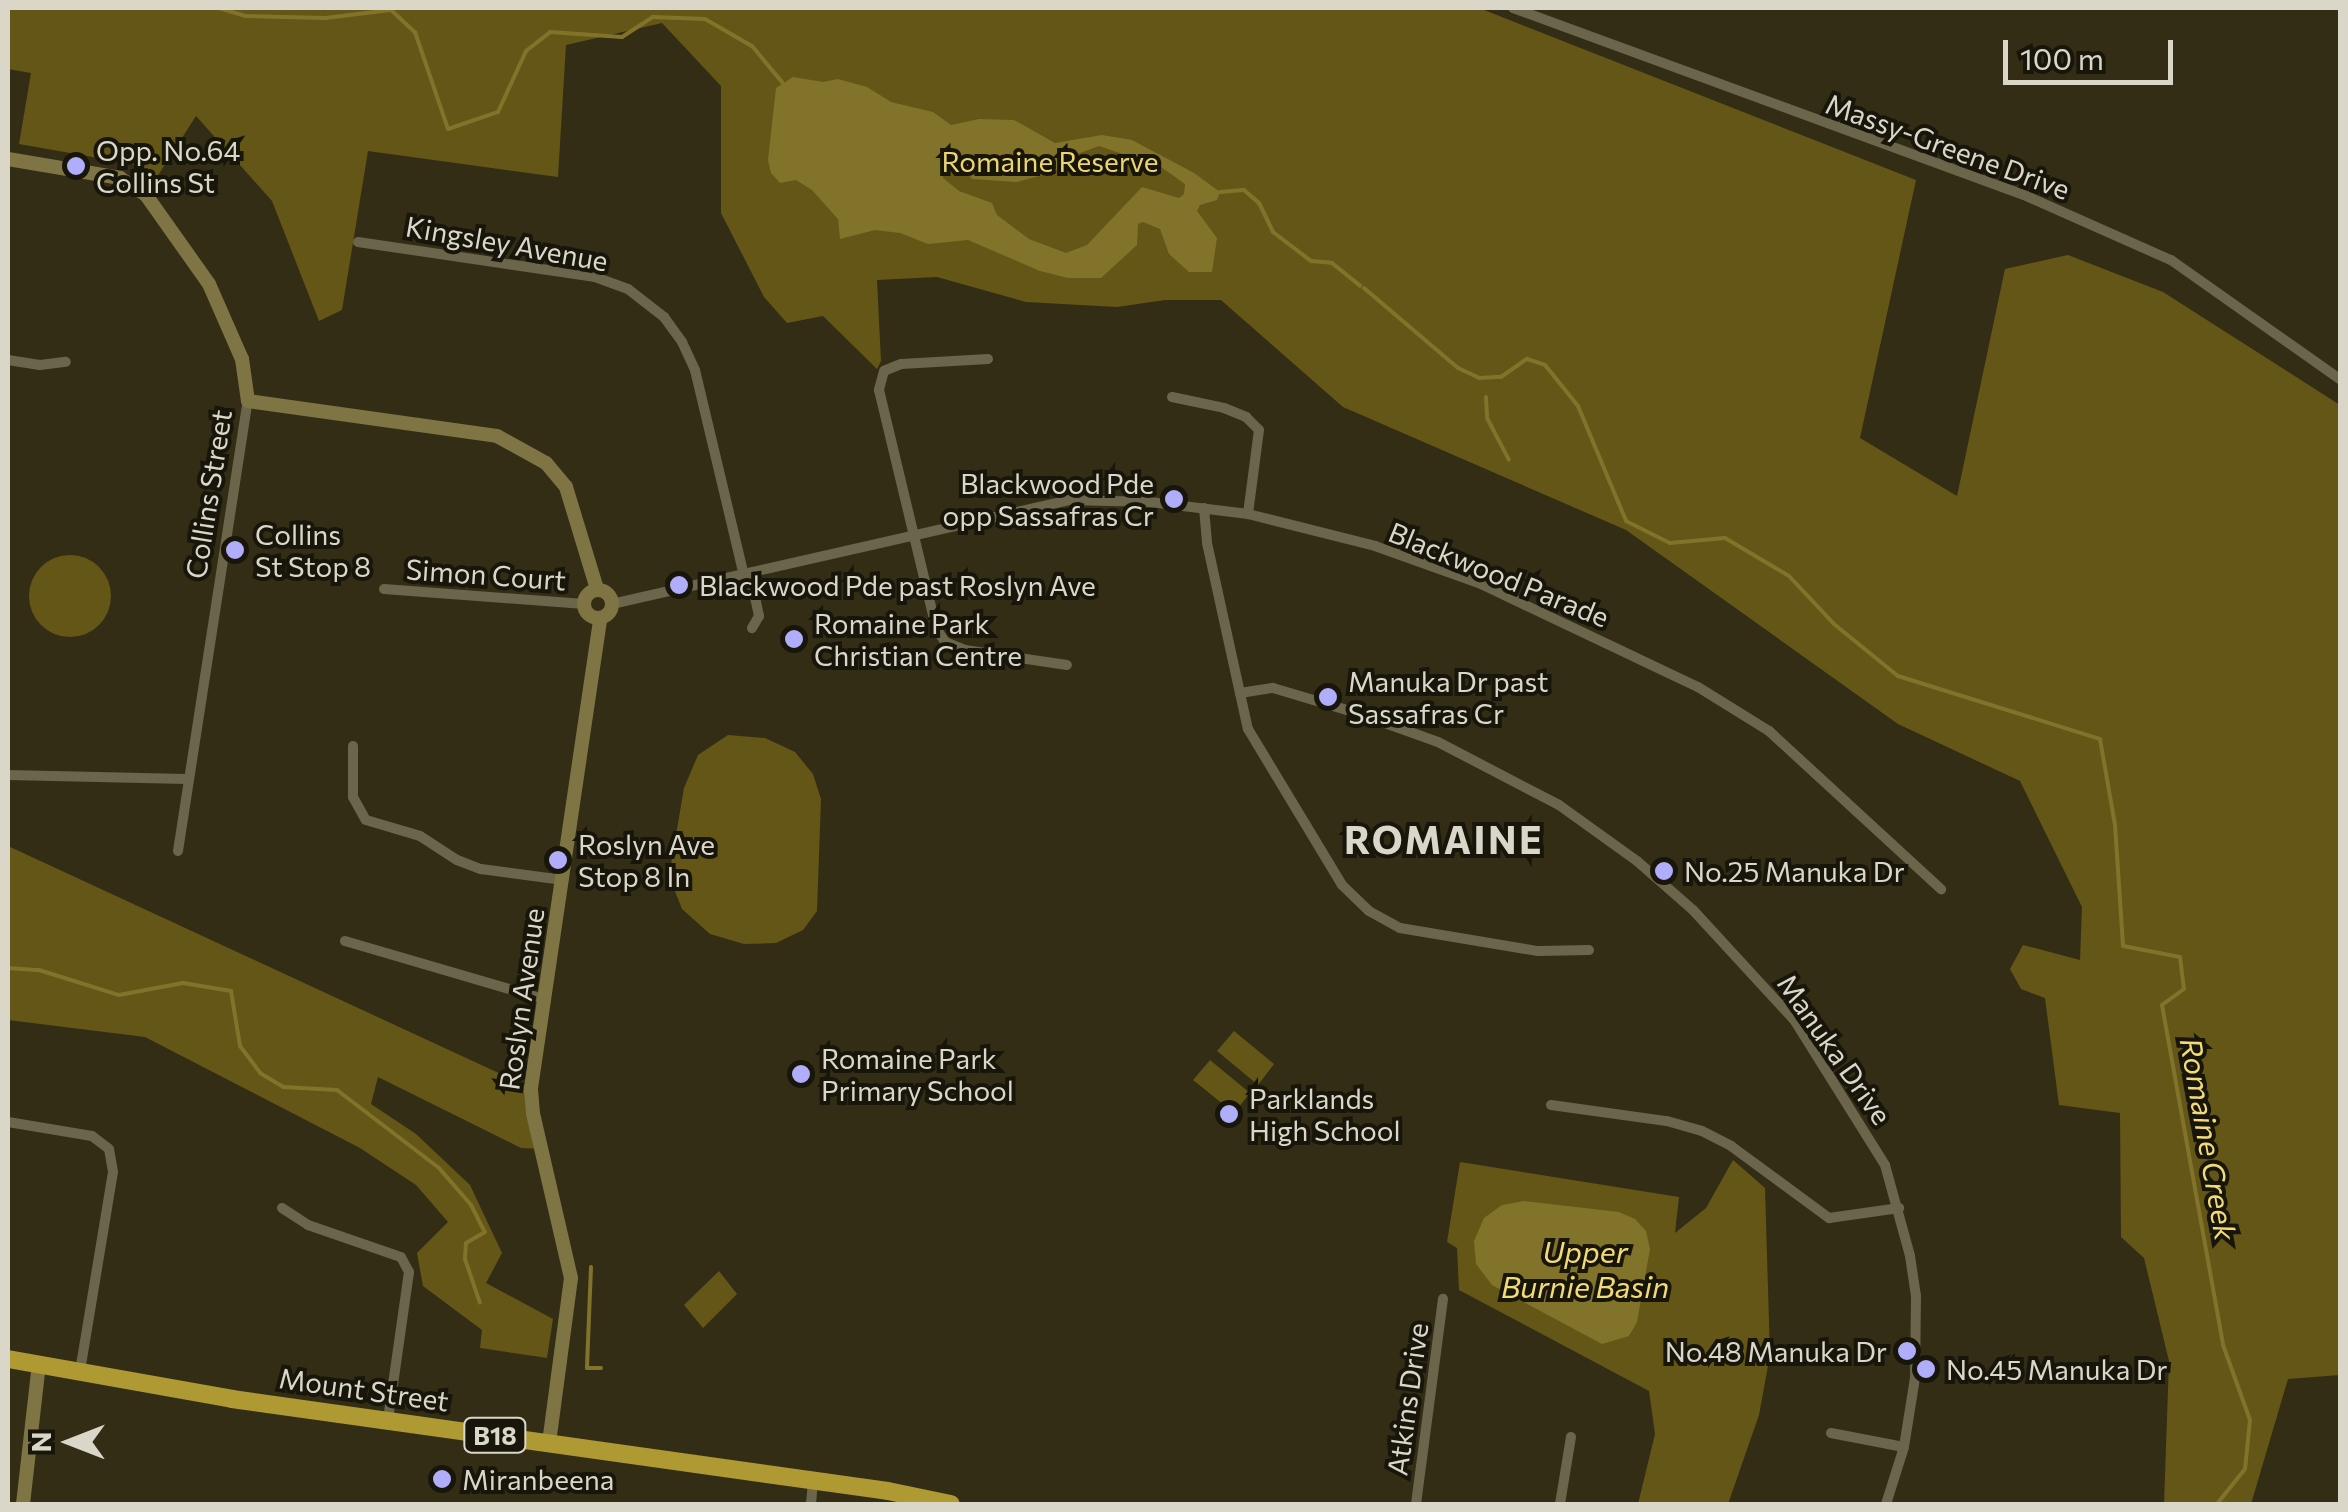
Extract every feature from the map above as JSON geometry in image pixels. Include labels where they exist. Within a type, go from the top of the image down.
[{"type":"highway","name":"Mount Street","points":[[8,1359],[952,1504]]},
{"type":"street","name":"Massy-Greene Drive","points":[[1513,8],[2024,195],[2152,252],[2340,379]]},
{"type":"street","name":"Collins Street","points":[[8,159],[120,178],[146,194],[209,284],[242,359],[248,401],[178,851]]},
{"type":"street","name":"Kingsley Avenue","points":[[358,242],[595,276],[628,290],[664,316],[695,370],[758,616],[752,628]]},
{"type":"street","points":[[8,360],[40,365],[66,362]]},
{"type":"street","points":[[988,360],[901,364],[884,371],[879,390],[936,628],[945,642],[1067,665]]},
{"type":"street","points":[[1172,397],[1224,408],[1246,417],[1259,430],[1248,514]]},
{"type":"street","points":[[248,401],[497,436],[524,448],[546,462],[566,487],[596,590]]},
{"type":"street","name":"Blackwood Parade","points":[[612,604],[1068,500],[1248,514],[1374,546],[1481,584],[1698,686],[1769,731],[1941,890]]},
{"type":"street","points":[[1204,508],[1207,542],[1248,728],[1342,885],[1370,911],[1400,928],[1538,951],[1589,950]]},
{"type":"street","name":"Simon Court","points":[[384,589],[584,604]]},
{"type":"street","points":[[596,590],[606,592],[612,604],[610,612],[600,618],[591,616],[584,604],[589,593],[596,590]]},
{"type":"street","name":"Roslyn Avenue","points":[[549,1443],[572,1278],[533,1113],[531,1088],[600,618]]},
{"type":"street","name":"Manuka Drive","points":[[1240,693],[1273,688],[1438,742],[1559,805],[1637,861],[1693,910],[1795,1022],[1885,1165],[1910,1256],[1918,1342],[1904,1447],[1886,1504]]},
{"type":"street","points":[[353,746],[352,798],[366,820],[420,836],[457,860],[481,869],[563,880]]},
{"type":"street","points":[[8,775],[187,780]]},
{"type":"street","points":[[345,941],[543,999]]},
{"type":"street","points":[[1551,1105],[1702,1131],[1731,1146],[1830,1218],[1898,1208]]},
{"type":"street","points":[[8,1122],[92,1136],[109,1149],[113,1172],[80,1373]]},
{"type":"street","points":[[282,1208],[308,1225],[401,1257],[409,1272],[388,1420]]},
{"type":"street","name":"Atkins Drive","points":[[1416,1504],[1443,1299]]},
{"type":"street","points":[[24,1504],[39,1364]]},
{"type":"street","points":[[1831,1433],[1904,1447]]},
{"type":"street","points":[[1560,1504],[1571,1437]]},
{"type":"street","points":[[810,1504],[813,1482]]},
{"type":"green space","name":"Romaine Reserve","points":[[10,8],[1479,8],[1916,180],[1860,438],[1957,496],[2005,269],[2068,255],[2163,292],[2340,405],[2340,1375],[2288,1379],[2251,1504],[2164,1504],[2169,1361],[2144,1258],[2121,1237],[2120,1113],[2059,1105],[2045,998],[2021,989],[2010,969],[2023,945],[2080,960],[2082,907],[2020,781],[1898,724],[1626,530],[1343,407],[1221,300],[1165,300],[1117,307],[1026,302],[937,277],[877,280],[881,361],[877,369],[823,316],[787,323],[764,297],[721,213],[721,86],[662,23],[566,45],[558,177],[368,151],[342,310],[319,321],[272,201],[196,116],[155,180],[132,164],[19,144],[31,73],[8,69]]},
{"type":"green space","points":[[70,555],[86,558],[99,567],[108,580],[108,612],[99,625],[86,634],[70,637],[54,634],[41,625],[32,612],[29,596],[32,580],[41,567],[54,558]]},
{"type":"green space","points":[[728,735],[765,738],[795,752],[813,774],[821,799],[817,911],[803,930],[776,943],[744,944],[710,934],[682,909],[669,876],[684,788],[698,755]]},
{"type":"green space","points":[[8,846],[531,1088],[541,1149],[521,1148],[378,1077],[371,1104],[416,1134],[470,1185],[502,1253],[486,1283],[553,1319],[547,1358],[480,1348],[482,1330],[423,1286],[417,1253],[448,1222],[416,1185],[360,1148],[145,1037],[8,1020]]},
{"type":"green space","points":[[1234,1031],[1274,1064],[1258,1085],[1217,1051]]},
{"type":"green space","points":[[1210,1060],[1250,1093],[1234,1113],[1193,1080]]},
{"type":"green space","points":[[1733,1160],[1765,1188],[1770,1355],[1759,1415],[1728,1504],[1638,1504],[1655,1434],[1649,1391],[1459,1290],[1457,1248],[1447,1242],[1460,1162],[1679,1197],[1675,1233],[1706,1208]]},
{"type":"green space","points":[[719,1271],[737,1294],[703,1328],[684,1305]]},
{"type":"water","points":[[793,77],[823,82],[838,79],[867,87],[891,102],[933,112],[951,125],[979,119],[1014,120],[1055,143],[1102,135],[1132,140],[1194,173],[1220,192],[1217,200],[1200,205],[1197,211],[1217,238],[1212,272],[1189,272],[1169,254],[1160,229],[1143,222],[1138,224],[1137,245],[1101,278],[1068,278],[1040,271],[968,240],[928,244],[900,233],[875,230],[840,239],[838,219],[812,190],[796,180],[780,183],[771,173],[768,160],[776,88]],"holes":[[[1099,146],[1161,167],[1185,184],[1184,194],[1179,198],[1142,187],[1087,245],[1066,253],[1029,239],[997,215],[992,203],[959,191],[943,178],[944,165],[950,159],[962,164],[972,179],[1017,182],[1054,172],[1072,156]]]},
{"type":"water","name":"Upper Burnie Basin","points":[[1524,1201],[1619,1212],[1635,1219],[1646,1231],[1650,1249],[1637,1322],[1629,1336],[1602,1344],[1492,1285],[1476,1264],[1474,1241],[1484,1218],[1502,1205]]},
{"type":"waterway","name":"Romaine Creek","points":[[219,8],[246,16],[325,18],[391,10],[415,32],[448,129],[498,112],[526,51],[550,32],[622,37],[653,17],[705,19],[752,46],[782,82]]},
{"type":"waterway","name":"Romaine Creek","points":[[1220,192],[1244,190],[1259,203],[1273,232],[1311,261],[1332,263],[1360,286]]},
{"type":"waterway","name":"Romaine Creek","points":[[1364,288],[1458,368],[1479,378],[1501,377],[1527,359],[1545,365],[1578,406],[1626,521],[1670,543],[1725,538],[1789,576],[1834,624],[1898,676],[2100,739],[2115,825],[2123,946],[2180,957],[2184,989],[2162,1005],[2223,1345],[2250,1420],[2245,1469],[2217,1504]]},
{"type":"waterway","points":[[1486,397],[1487,418],[1509,460]]},
{"type":"waterway","points":[[8,968],[39,970],[119,995],[183,983],[231,991],[240,1046],[260,1073],[283,1087],[337,1090],[439,1168],[471,1205],[485,1232],[466,1243],[465,1259],[480,1303]]},
{"type":"waterway","points":[[591,1267],[587,1368],[601,1368]]},
{"type":"place","name":"Opp. No.64 Collins St","points":[[76,166]]},
{"type":"place","name":"Blackwood Pde opp Sassafras Cr","points":[[1174,499]]},
{"type":"place","name":"Collins St Stop 8","points":[[235,550]]},
{"type":"place","name":"Blackwood Pde past Roslyn Ave","points":[[679,585]]},
{"type":"place","name":"Romaine Park Christian Centre","points":[[794,639]]},
{"type":"place","name":"Manuka Dr past Sassafras Cr","points":[[1328,697]]},
{"type":"place","name":"Roslyn Ave Stop 8 In","points":[[558,860]]},
{"type":"place","name":"No.25 Manuka Dr","points":[[1664,871]]},
{"type":"place","name":"Romaine Park Primary School","points":[[801,1074]]},
{"type":"place","name":"Parklands High School","points":[[1229,1114]]},
{"type":"place","name":"No.48 Manuka Dr","points":[[1907,1351]]},
{"type":"place","name":"No.45 Manuka Dr","points":[[1926,1369]]},
{"type":"place","name":"Miranbeena","points":[[442,1479]]},
{"type":"district","name":"ROMAINE","points":[[1444,839]]}]
